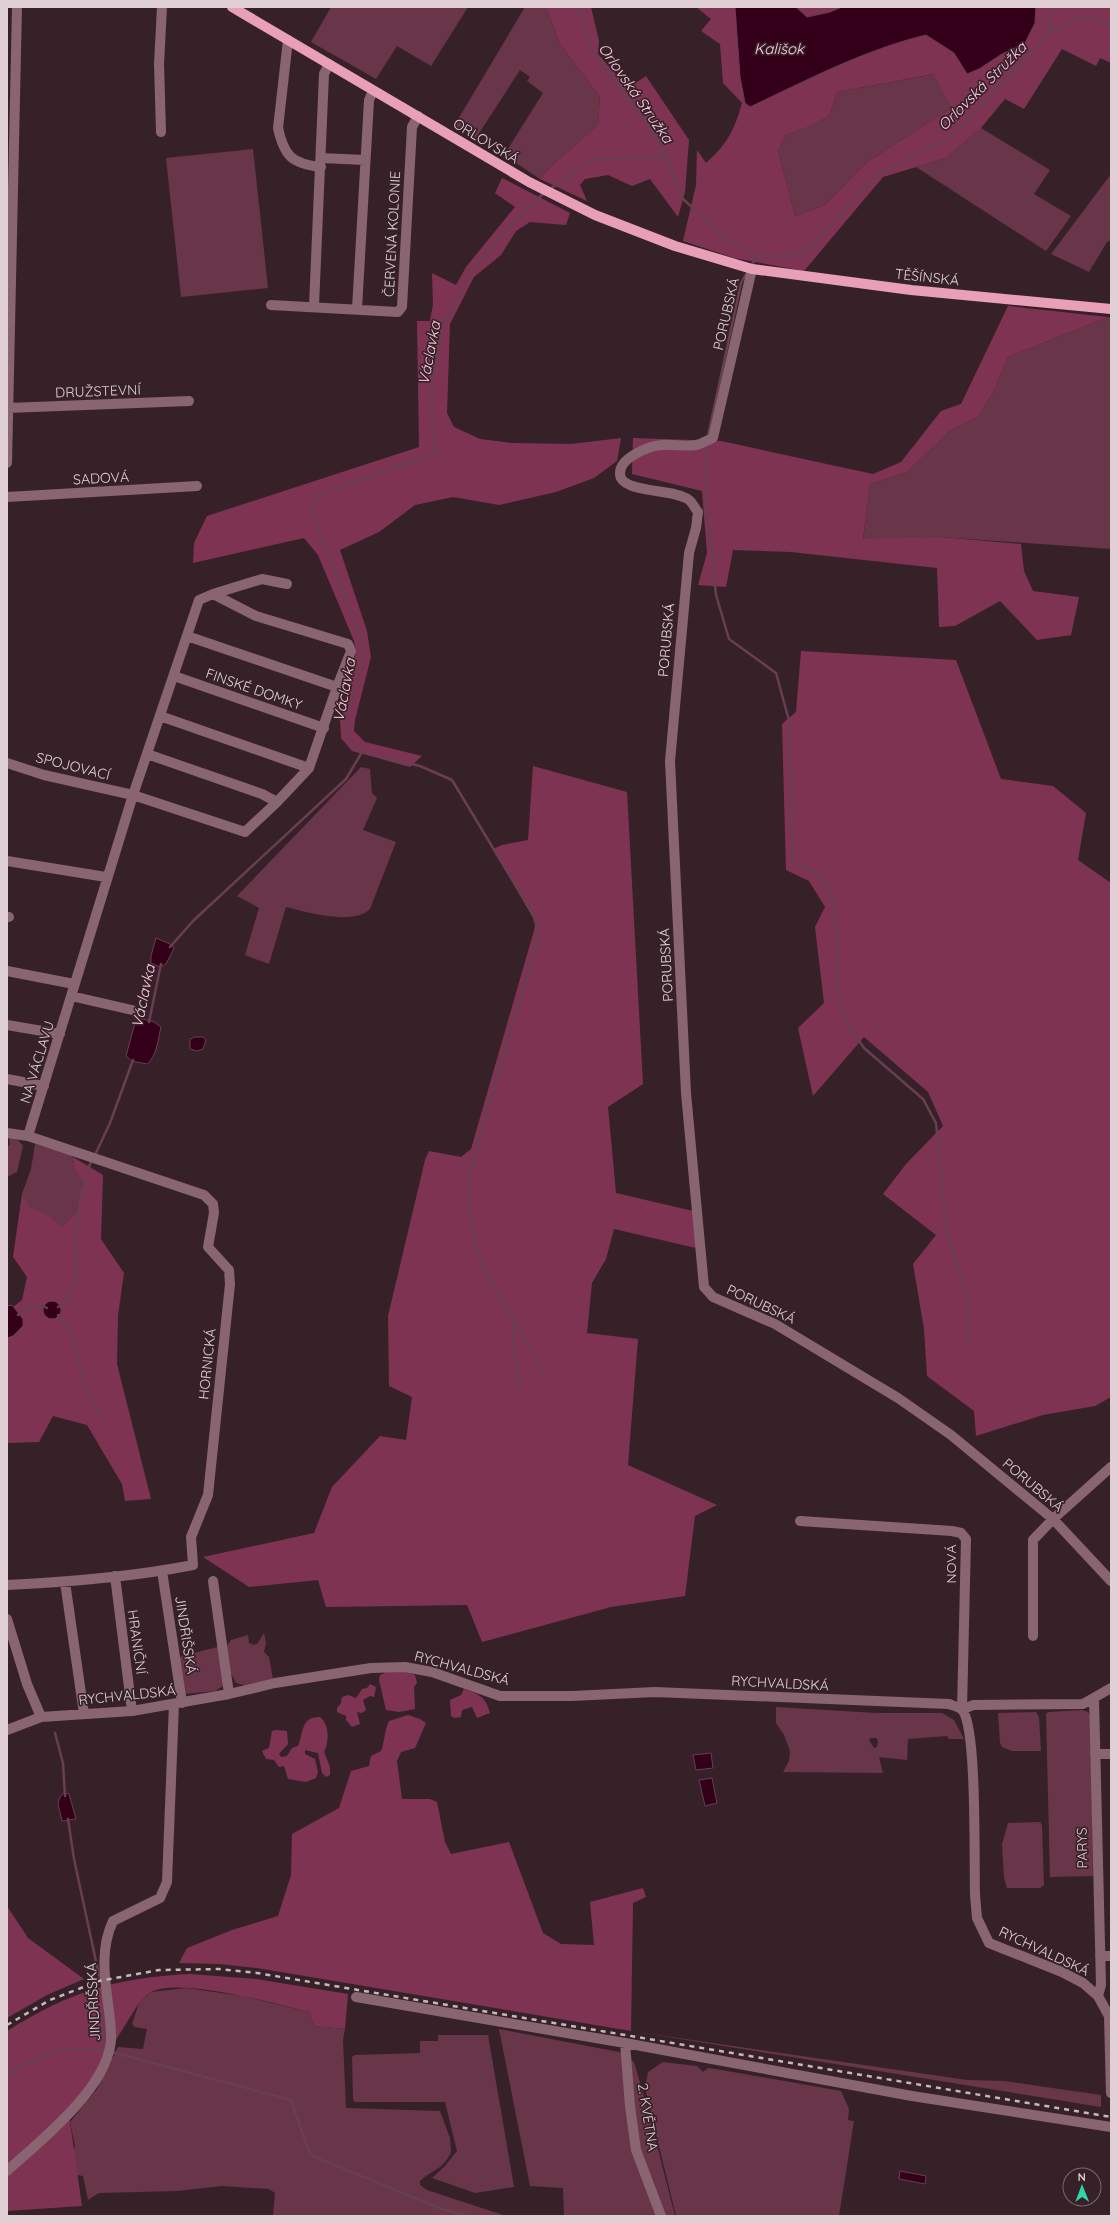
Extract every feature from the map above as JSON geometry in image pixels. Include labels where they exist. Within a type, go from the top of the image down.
[{"type":"main road","name":"ORLOVSKÁ","points":[[232,7],[529,182],[595,216],[675,246],[741,266]]},
{"type":"main road","name":"TĚŠÍNSKÁ","points":[[741,266],[752,269],[911,290],[1111,309]]},
{"type":"street","points":[[7,463],[17,7]]},
{"type":"street","points":[[161,132],[159,64],[162,7]]},
{"type":"street","points":[[288,40],[278,128],[281,140],[290,158],[302,165],[321,162],[365,160]]},
{"type":"street","points":[[314,306],[324,74],[329,64]]},
{"type":"street","points":[[357,309],[369,100],[373,91]]},
{"type":"street","name":"ČERVENÁ KOLONIE","points":[[271,305],[314,306],[398,312],[402,307],[412,127],[418,116]]},
{"type":"street","name":"PORUBSKÁ","points":[[752,269],[712,438],[696,445],[660,445],[629,457],[620,468],[620,477],[625,484],[635,488],[664,491],[680,496],[689,500],[698,512],[696,528],[689,553],[670,761],[686,1093],[704,1287],[713,1297],[776,1324],[898,1398],[951,1435],[1053,1519],[1111,1581]]},
{"type":"street","name":"DRUŽSTEVNÍ","points":[[8,408],[189,401]]},
{"type":"street","name":"SADOVÁ","points":[[7,497],[197,486]]},
{"type":"street","points":[[7,861],[106,877],[199,600],[213,594],[262,579],[287,584]]},
{"type":"street","points":[[133,795],[245,832],[278,802],[309,768],[350,651],[348,644],[256,616],[213,594]]},
{"type":"street","name":"FINSKÉ DOMKY","points":[[187,636],[337,688]]},
{"type":"street","name":"FINSKÉ DOMKY","points":[[174,676],[324,728]]},
{"type":"street","points":[[160,716],[309,768]]},
{"type":"street","points":[[148,754],[262,794],[278,802]]},
{"type":"street","name":"SPOJOVACÍ","points":[[7,763],[44,775],[133,795]]},
{"type":"street","name":"NA VÁCLAVU","points":[[28,1136],[60,1034],[106,877]]},
{"type":"street","points":[[7,972],[74,984]]},
{"type":"street","points":[[71,996],[132,1010]]},
{"type":"street","points":[[7,1025],[60,1034]]},
{"type":"street","points":[[7,1080],[44,1086]]},
{"type":"street","name":"HORNICKÁ","points":[[7,1133],[28,1136],[204,1195],[213,1204],[214,1213],[208,1248],[229,1270],[230,1284],[208,1495],[192,1537],[193,1565],[162,1571],[65,1582],[7,1585]]},
{"type":"street","points":[[1033,1636],[1033,1540],[1053,1519],[1109,1473]]},
{"type":"street","name":"NOVÁ","points":[[800,1521],[961,1533],[966,1539],[962,1710]]},
{"type":"street","name":"JINDŘIŠSKÁ","points":[[7,2171],[88,2093],[104,2067],[112,2033],[104,1965],[109,1929],[113,1921],[160,1898],[167,1882],[178,1704],[162,1571]]},
{"type":"street","name":"HRANIČNÍ","points":[[114,1576],[132,1711]]},
{"type":"street","points":[[213,1581],[229,1694]]},
{"type":"street","points":[[65,1582],[84,1714]]},
{"type":"street","points":[[7,1619],[27,1684],[41,1718]]},
{"type":"street","name":"RYCHVALDSKÁ","points":[[7,1730],[41,1718],[132,1711],[178,1704],[275,1683],[372,1668],[405,1667],[432,1672],[500,1696],[572,1696],[655,1692],[950,1704],[962,1710],[971,1744],[975,1895],[977,1918],[981,1928],[990,1943],[1062,1972],[1083,1983],[1098,1996],[1109,2016],[1111,2093]]},
{"type":"street","points":[[962,1710],[973,1705],[1083,1704],[1111,1688]]},
{"type":"street","name":"PARYS","points":[[1094,1699],[1101,1985],[1098,1996]]},
{"type":"street","points":[[1095,1754],[1111,1754]]},
{"type":"street","points":[[1100,1956],[1111,1956]]},
{"type":"street","points":[[356,1997],[625,2043],[912,2096],[1111,2127]]},
{"type":"street","name":"2. KVĚTNA","points":[[625,2043],[630,2106],[636,2150],[661,2216]]},
{"type":"shaded area","points":[[331,7],[468,7],[431,66],[397,46],[376,79],[311,42]]},
{"type":"shaded area","points":[[525,7],[546,7],[560,44],[600,97],[598,125],[549,168],[540,179],[504,155],[543,93],[527,81],[530,77],[520,70],[476,138],[454,126]]},
{"type":"shaded area","points":[[546,7],[591,7],[599,41],[598,54],[628,88],[646,76],[689,140],[685,192],[678,217],[650,179],[632,186],[608,175],[585,179],[580,185],[587,201],[540,179],[549,168],[598,125],[600,97],[560,44]]},
{"type":"shaded area","points":[[696,7],[735,7],[750,107],[858,57],[903,41],[926,35],[954,53],[968,74],[979,69],[1002,54],[1025,43],[1035,23],[1036,7],[1111,7],[1111,63],[1100,58],[1096,66],[1062,49],[1024,109],[1005,99],[981,128],[946,158],[883,177],[804,271],[734,258],[683,241],[696,185],[697,150],[706,163],[713,157],[733,129],[742,103],[723,83],[720,44],[701,31],[711,19]],"holes":[[[934,74],[951,108],[866,163],[825,205],[795,216],[778,151],[785,135],[809,127],[829,116],[837,92]]]},
{"type":"shaded area","points":[[796,7],[842,7],[830,12],[807,17]]},
{"type":"shaded area","points":[[935,74],[951,108],[866,163],[825,205],[795,216],[778,151],[785,135],[809,127],[829,116],[837,92]]},
{"type":"shaded area","points":[[981,128],[1050,170],[1034,194],[1071,216],[1046,251],[916,167],[946,158]]},
{"type":"shaded area","points":[[253,149],[268,288],[181,297],[166,158]]},
{"type":"shaded area","points":[[1111,174],[1111,240],[1107,242],[1089,272],[1051,254]]},
{"type":"shaded area","points":[[502,178],[570,213],[566,225],[530,222],[516,231],[501,255],[474,277],[450,324],[447,413],[454,427],[480,439],[512,443],[571,444],[621,438],[617,461],[594,478],[556,492],[499,505],[453,497],[415,505],[379,532],[340,550],[367,631],[371,657],[355,720],[354,731],[365,742],[422,756],[410,767],[352,751],[341,738],[340,719],[356,652],[354,641],[318,555],[304,538],[193,563],[194,543],[207,516],[419,447],[417,321],[430,321],[433,304],[432,273],[456,285],[466,267],[515,207],[495,193]]},
{"type":"shaded area","points":[[1008,306],[1108,317],[1008,357],[994,390],[978,417],[950,431],[907,472],[870,484],[863,539],[940,537],[1021,544],[1024,571],[1033,591],[1079,597],[1071,635],[1037,640],[1000,601],[955,626],[939,627],[937,568],[791,552],[733,550],[726,587],[698,585],[707,553],[702,491],[632,474],[633,438],[721,441],[873,474],[901,462],[941,411],[961,404]]},
{"type":"shaded area","points":[[1111,317],[1111,549],[940,537],[863,540],[870,484],[907,472],[950,431],[978,417],[994,390],[1008,357]]},
{"type":"shaded area","points":[[801,651],[956,660],[1001,779],[1053,786],[1086,813],[1078,860],[1111,883],[1111,1397],[1095,1406],[1043,1415],[976,1436],[974,1411],[927,1376],[924,1329],[913,1264],[936,1235],[883,1194],[906,1164],[943,1126],[928,1092],[864,1037],[813,1096],[798,1028],[824,1003],[815,927],[825,907],[809,881],[786,870],[782,724],[796,712]]},
{"type":"shaded area","points":[[533,766],[627,792],[643,1084],[608,1107],[616,1193],[693,1211],[696,1248],[614,1229],[606,1259],[592,1283],[587,1333],[638,1339],[628,1465],[717,1505],[695,1516],[685,1596],[611,1607],[482,1642],[467,1605],[326,1607],[318,1580],[249,1587],[203,1557],[314,1533],[332,1487],[380,1436],[406,1440],[412,1397],[389,1386],[388,1316],[425,1160],[429,1151],[461,1157],[471,1149],[533,934],[535,926],[533,918],[493,849],[502,845],[528,840]]},
{"type":"shaded area","points":[[361,767],[370,769],[372,793],[377,798],[363,830],[396,842],[370,909],[353,917],[341,917],[317,914],[286,907],[269,964],[245,955],[259,908],[237,896]]},
{"type":"shaded area","points":[[9,1138],[18,1140],[23,1146],[17,1172],[7,1177],[7,1148],[10,1144]]},
{"type":"shaded area","points":[[35,1144],[69,1154],[73,1157],[74,1169],[82,1181],[83,1190],[75,1214],[62,1228],[31,1208],[22,1194],[31,1169]]},
{"type":"shaded area","points":[[73,1157],[103,1175],[101,1239],[124,1273],[118,1315],[117,1364],[151,1499],[125,1501],[122,1484],[87,1425],[53,1416],[39,1442],[7,1443],[7,1312],[22,1300],[27,1277],[13,1257],[22,1194],[31,1208],[47,1215],[62,1227],[75,1214],[83,1190],[82,1181],[74,1169]]},
{"type":"shaded area","points":[[264,1633],[266,1643],[264,1652],[269,1657],[273,1679],[244,1685],[236,1683],[231,1673],[227,1646],[231,1640],[248,1635],[249,1643],[254,1645],[258,1643]]},
{"type":"shaded area","points":[[221,1646],[223,1686],[215,1691],[185,1694],[179,1657]]},
{"type":"shaded area","points":[[405,1671],[415,1675],[417,1683],[414,1687],[415,1709],[399,1712],[386,1710],[379,1680],[380,1675],[387,1672]]},
{"type":"shaded area","points":[[370,1684],[376,1687],[374,1697],[370,1696],[363,1700],[366,1710],[362,1713],[357,1712],[360,1724],[352,1727],[346,1720],[346,1716],[337,1712],[337,1708],[341,1703],[342,1697],[348,1695],[356,1698],[362,1689],[367,1688]]},
{"type":"shaded area","points":[[464,1689],[481,1697],[486,1703],[490,1713],[477,1718],[472,1707],[462,1710],[461,1717],[455,1718],[451,1716],[450,1700],[461,1695]]},
{"type":"shaded area","points":[[776,1707],[876,1713],[942,1713],[954,1720],[964,1739],[949,1739],[947,1736],[908,1739],[907,1760],[879,1757],[883,1773],[783,1772],[789,1761],[790,1751],[784,1735],[776,1723]],"holes":[[[871,1738],[876,1738],[878,1741],[877,1747],[874,1748],[869,1740]]]},
{"type":"shaded area","points":[[1082,1710],[1088,1712],[1091,1717],[1093,1876],[1050,1877],[1046,1714],[1048,1712]]},
{"type":"shaded area","points":[[1036,1712],[1039,1717],[1041,1751],[1012,1751],[1002,1747],[1000,1743],[998,1713]]},
{"type":"shaded area","points":[[408,1715],[420,1719],[426,1723],[415,1748],[401,1752],[397,1761],[402,1799],[430,1799],[437,1802],[445,1842],[451,1854],[509,1842],[543,1933],[561,1944],[594,1945],[590,1902],[643,1888],[646,1897],[633,1903],[631,2031],[257,1968],[219,1964],[179,1963],[187,1948],[232,1930],[278,1916],[291,1875],[292,1834],[339,1808],[351,1771],[369,1766],[371,1756],[381,1751],[389,1721]]},
{"type":"shaded area","points":[[320,1717],[326,1724],[328,1734],[324,1752],[330,1767],[330,1775],[326,1777],[322,1773],[318,1753],[305,1750],[305,1754],[315,1759],[318,1772],[316,1778],[306,1782],[288,1779],[284,1766],[279,1767],[274,1760],[266,1759],[262,1751],[269,1748],[272,1731],[287,1731],[288,1744],[279,1754],[281,1757],[287,1756],[292,1748],[298,1746],[306,1723],[309,1720]]},
{"type":"shaded area","points":[[1040,1822],[1042,1825],[1044,1885],[1040,1888],[1007,1888],[1004,1878],[1002,1844],[1008,1823]]},
{"type":"shaded area","points":[[7,1906],[28,1938],[84,1979],[47,1995],[7,2018]]},
{"type":"shaded area","points":[[190,1974],[256,1979],[348,1994],[345,2029],[315,2026],[309,2012],[228,1993],[183,1988],[165,1988],[151,1992],[139,2003],[69,2115],[82,2206],[7,2211],[7,2031],[52,2006],[73,1996],[94,1989],[139,1979]]},
{"type":"shaded area","points":[[186,1988],[243,1996],[309,2012],[315,2026],[345,2029],[343,2040],[346,2108],[440,2111],[450,2138],[451,2152],[441,2166],[420,2181],[420,2185],[427,2190],[506,2216],[273,2216],[275,2193],[269,2189],[222,2186],[177,2191],[99,2193],[88,2200],[83,2176],[73,2174],[70,2163],[75,2146],[70,2122],[97,2089],[118,2047],[143,2049],[147,2029],[135,2027],[132,2024],[139,2003],[151,1992]]},
{"type":"shaded area","points":[[499,2029],[619,2052],[634,2062],[675,2216],[564,2216],[563,2188],[530,2186]]},
{"type":"shaded area","points":[[637,2032],[967,2080],[1004,2081],[1101,2095],[1101,2107]]},
{"type":"shaded area","points":[[438,2035],[488,2035],[514,2187],[475,2193],[432,2178],[444,2167],[457,2151],[445,2102],[355,2102],[353,2100],[352,2057],[355,2055],[420,2053],[420,2041],[438,2041]]},
{"type":"shaded area","points":[[663,2062],[697,2066],[703,2072],[708,2068],[716,2069],[841,2091],[849,2109],[848,2120],[854,2121],[839,2216],[676,2216],[645,2088],[648,2072]]},
{"type":"water","name":"Kališok","points":[[735,7],[796,7],[807,17],[830,12],[842,7],[1036,7],[1035,23],[1025,43],[1002,54],[979,69],[967,74],[954,53],[926,35],[903,41],[836,66],[750,107],[745,103],[740,77]]},
{"type":"water","points":[[156,938],[170,944],[174,948],[166,964],[160,967],[151,963],[151,956]]},
{"type":"water","points":[[143,1019],[154,1022],[161,1027],[155,1052],[147,1064],[132,1061],[126,1056],[135,1023]]},
{"type":"water","points":[[195,1037],[203,1037],[206,1040],[203,1049],[197,1051],[190,1049],[190,1039]]},
{"type":"water","points":[[52,1301],[58,1304],[61,1310],[58,1316],[52,1319],[46,1316],[43,1310],[46,1304]]},
{"type":"water","points":[[12,1305],[23,1319],[23,1326],[13,1336],[7,1338],[7,1306]]},
{"type":"water","points":[[711,1753],[713,1768],[696,1770],[693,1755]]},
{"type":"water","points":[[712,1778],[717,1803],[705,1806],[699,1780]]},
{"type":"water","points":[[64,1793],[69,1794],[76,1819],[62,1821],[58,1804],[60,1797]]},
{"type":"water","points":[[900,2171],[926,2176],[925,2184],[899,2179]]},
{"type":"waterway","name":"Orlovská Stružka","points":[[579,7],[590,48],[653,132],[666,156],[682,198],[729,241],[757,256],[792,256],[809,248],[877,175],[951,137],[1050,33],[1080,17],[1098,19],[1111,29]]},
{"type":"waterway","points":[[1050,32],[1051,7]]},
{"type":"waterway","name":"Václavka","points":[[550,189],[591,160],[666,156]]},
{"type":"waterway","name":"Václavka","points":[[170,947],[193,921],[346,779],[362,752],[352,744],[346,726],[362,661],[363,646],[360,634],[319,531],[313,513],[314,503],[320,494],[436,453],[432,428],[432,378],[443,325],[472,271],[515,220],[544,193]]},
{"type":"waterway","points":[[751,266],[757,256]]},
{"type":"waterway","points":[[708,436],[741,283],[746,274]]},
{"type":"waterway","points":[[707,443],[707,506],[716,595],[729,639],[776,673],[790,724],[793,863],[819,874],[832,898],[838,931],[839,991],[845,1020],[864,1048],[923,1099],[936,1123],[946,1229],[969,1302],[968,1343]]},
{"type":"waterway","points":[[362,752],[420,766],[452,780],[537,921],[537,943],[478,1142],[469,1179],[469,1195],[475,1244],[485,1272],[514,1320],[513,1333],[519,1387]]},
{"type":"waterway","name":"Václavka","points":[[149,1022],[161,964]]},
{"type":"waterway","name":"Václavka","points":[[95,1155],[110,1123],[133,1060]]},
{"type":"waterway","name":"Václavka","points":[[58,1307],[72,1292],[75,1283],[75,1241],[78,1212],[83,1185],[92,1159]]},
{"type":"waterway","name":"Václavka","points":[[18,1315],[27,1306],[41,1305],[47,1308]]},
{"type":"waterway","points":[[58,1315],[64,1322],[73,1338],[84,1383],[90,1397],[103,1419]]},
{"type":"waterway","points":[[515,1320],[546,1378]]},
{"type":"waterway","points":[[55,1733],[63,1763],[65,1796]]},
{"type":"waterway","points":[[68,1819],[74,1859],[100,1980]]},
{"type":"waterway","points":[[104,2005],[102,2049],[107,2050]]},
{"type":"waterway","points":[[7,2073],[47,2054],[70,2049],[102,2049]]},
{"type":"waterway","points":[[112,2052],[291,2100],[310,2155],[442,2209],[467,2216]]},
{"type":"railway","points":[[7,2025],[50,2000],[99,1981],[159,1970],[219,1969],[257,1973],[1111,2117]]}]
